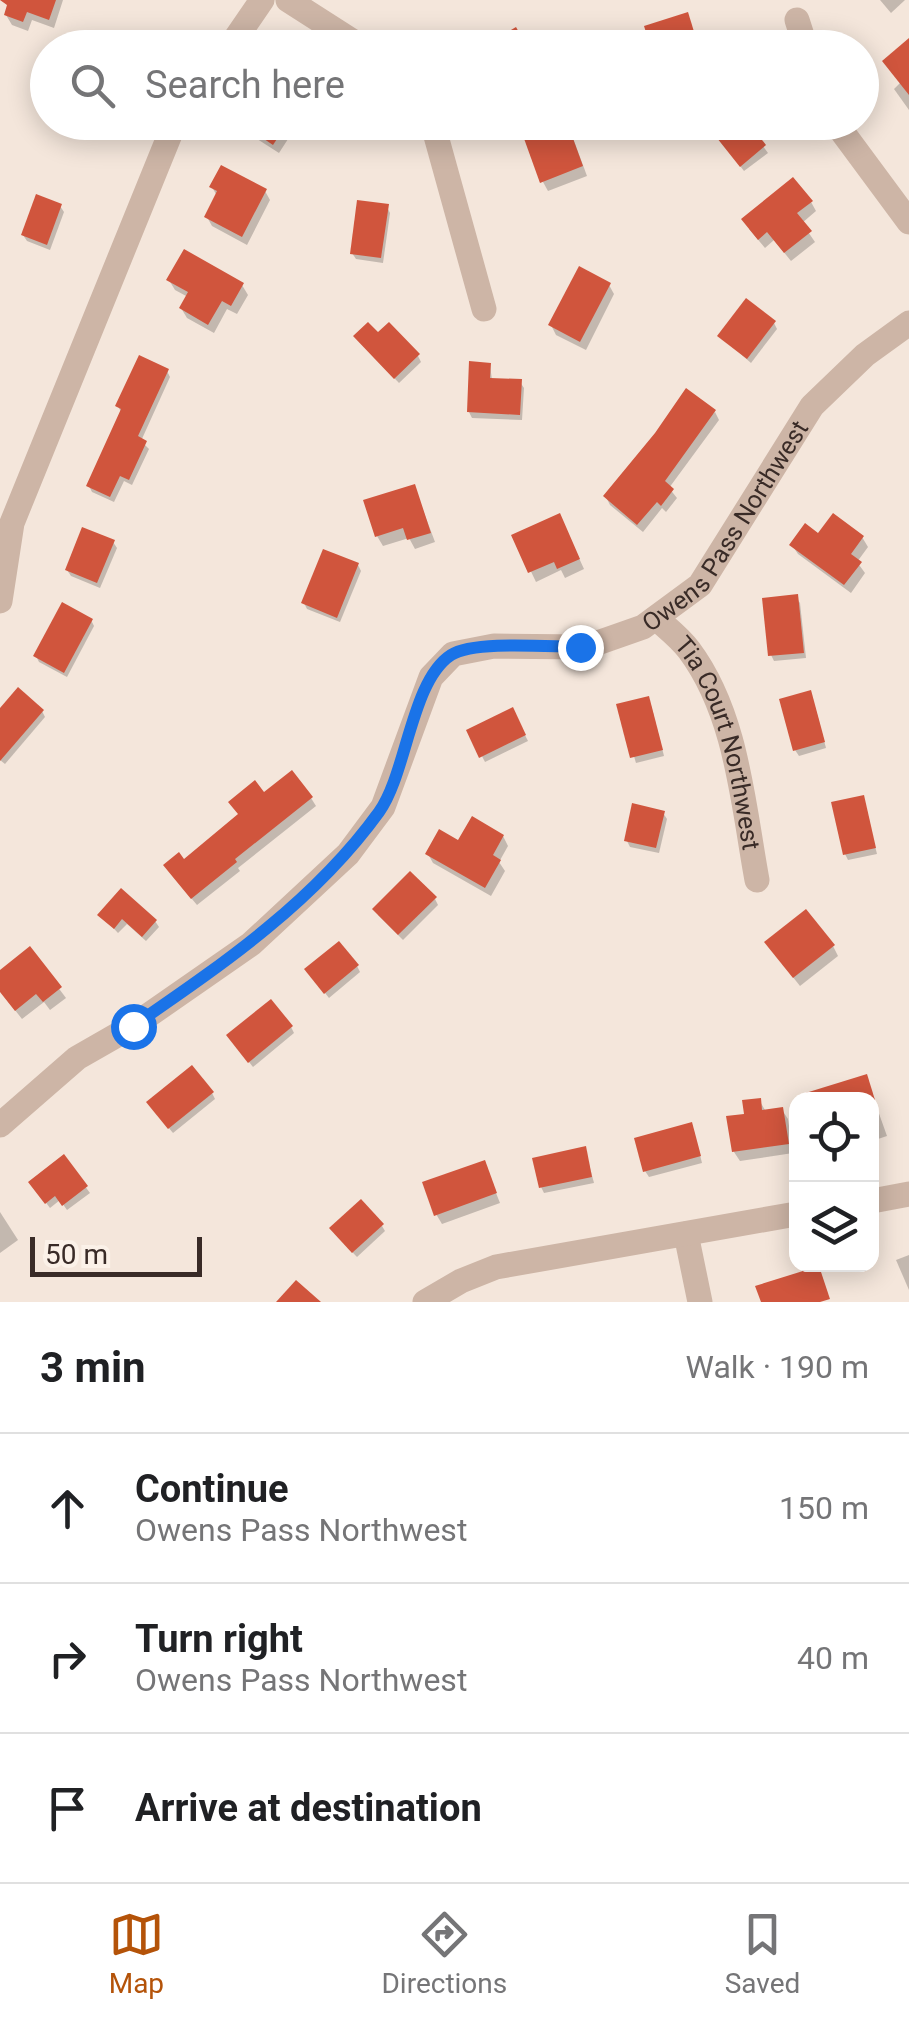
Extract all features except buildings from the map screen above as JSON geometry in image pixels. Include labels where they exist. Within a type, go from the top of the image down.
[{"type":"street","points":[[241,30],[262,0]]},
{"type":"street","points":[[288,0],[334,30]]},
{"type":"street","points":[[798,20],[801,30]]},
{"type":"street","points":[[0,602],[6,522],[168,140]]},
{"type":"street","points":[[437,140],[484,309]]},
{"type":"street","points":[[848,140],[909,222]]},
{"type":"street","name":"Owens Pass Northwest","points":[[0,1126],[77,1058],[133,1026],[251,944],[348,854],[383,807],[431,677],[452,654],[494,646],[586,648],[642,628],[700,585],[812,406],[866,355],[909,323]]},
{"type":"street","name":"Tia Court Northwest","points":[[656,618],[688,648],[712,686],[736,764],[757,880]]},
{"type":"street","points":[[879,1199],[909,1194]]},
{"type":"street","points":[[425,1302],[461,1281],[496,1268],[789,1215]]},
{"type":"street","points":[[686,1234],[700,1302]]},
{"type":"route","points":[[133,1026],[251,944],[348,854],[383,807],[431,677],[452,654],[494,646],[580,647]]}]
